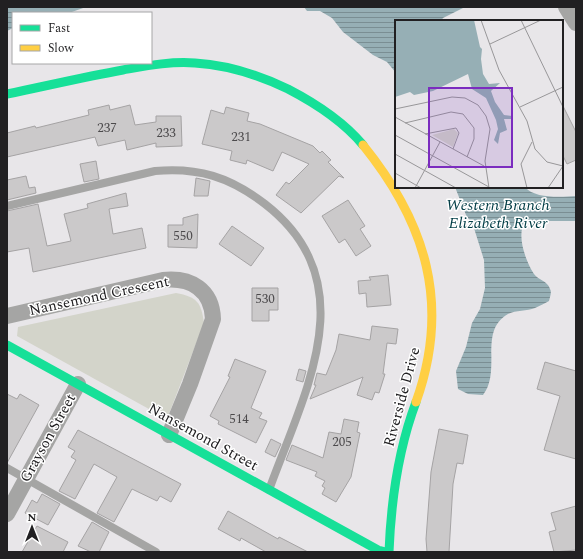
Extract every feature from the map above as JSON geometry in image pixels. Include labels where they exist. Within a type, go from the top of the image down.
[{"type":"street","points":[[566,7],[576,23]]},
{"type":"street","name":"Riverside Drive","points":[[7,94],[158,63],[194,63],[224,67],[254,74],[284,86],[312,102],[344,125],[378,160],[395,188]]},
{"type":"street","name":"Riverside Drive","points":[[388,552],[390,516],[396,474],[407,428],[424,377],[430,347],[432,318],[431,289],[426,262],[413,223],[395,188]]},
{"type":"street","name":"Nansemond Crescent","points":[[7,316],[163,280],[175,279],[187,281],[199,288],[208,298],[212,308],[213,319],[190,384],[169,435]]},
{"type":"street","name":"Nansemond Street","points":[[7,345],[378,550],[388,552]]},
{"type":"street","name":"Grayson Street","points":[[7,514],[78,384]]},
{"type":"lane","points":[[7,206],[155,171],[195,171],[217,176],[238,185],[275,212],[292,229],[305,248],[315,269],[319,283],[322,314],[320,339],[311,375],[269,490]]},
{"type":"lane","points":[[7,468],[156,552]]},
{"type":"shaded area","points":[[176,293],[189,296],[197,302],[201,310],[204,323],[167,419],[17,336],[18,327]]},
{"type":"water","points":[[7,7],[86,7],[72,12],[12,12],[12,28],[7,31]]},
{"type":"water","points":[[304,7],[465,7],[442,20],[395,20],[395,72],[387,62],[373,55],[343,32],[332,18],[320,11],[307,11]]},
{"type":"water","name":"Western Branch Elizabeth River","points":[[455,188],[526,188],[535,194],[556,197],[576,196],[575,221],[526,221],[523,226],[521,233],[525,255],[534,274],[549,286],[551,292],[549,301],[532,309],[508,314],[499,321],[494,330],[492,341],[491,375],[483,395],[468,394],[458,389],[456,371],[466,347],[472,323],[480,309],[485,288],[484,260],[473,225],[466,215]]},
{"type":"building","points":[[109,105],[110,110],[130,105],[135,125],[156,122],[156,116],[181,116],[182,146],[156,147],[156,143],[127,150],[125,140],[98,146],[95,137],[7,157],[7,133],[35,126],[36,128],[89,115],[88,110]]},
{"type":"building","points":[[563,106],[576,132],[576,160],[567,164],[563,156]]},
{"type":"building","points":[[226,107],[249,113],[247,121],[260,124],[313,146],[320,153],[322,151],[331,160],[328,162],[344,178],[339,176],[301,213],[276,195],[286,182],[289,184],[309,164],[282,152],[273,171],[247,160],[246,164],[230,160],[232,151],[202,144],[211,110],[224,114]]},
{"type":"building","points":[[96,161],[99,179],[84,182],[80,164]]},
{"type":"building","points":[[26,176],[29,188],[35,187],[36,193],[7,200],[7,180]]},
{"type":"building","points":[[196,178],[210,181],[208,196],[194,196]]},
{"type":"building","points":[[126,193],[128,206],[109,209],[113,234],[142,228],[146,248],[33,272],[29,248],[7,252],[7,211],[38,204],[47,246],[71,241],[64,214],[88,208],[87,204]]},
{"type":"building","points":[[348,200],[365,226],[360,229],[371,246],[356,256],[345,239],[339,243],[322,216]]},
{"type":"building","points":[[198,214],[197,248],[168,247],[168,225],[183,225],[183,218]]},
{"type":"building","points":[[232,226],[264,248],[251,266],[219,244]]},
{"type":"building","points":[[388,275],[391,305],[367,307],[366,293],[359,294],[358,281],[371,280],[369,277]]},
{"type":"building","points":[[252,288],[278,288],[278,310],[269,310],[269,321],[252,321]]},
{"type":"building","points":[[372,326],[398,329],[396,344],[387,343],[383,374],[385,374],[379,393],[375,392],[372,400],[357,395],[363,377],[310,399],[316,385],[314,385],[317,373],[326,375],[336,350],[339,334],[370,340]]},
{"type":"building","points":[[235,359],[266,371],[251,408],[262,413],[259,418],[267,421],[256,443],[218,424],[219,421],[210,416],[230,377],[228,376]]},
{"type":"building","points":[[545,362],[576,371],[576,459],[544,450],[560,396],[537,389]]},
{"type":"building","points":[[299,369],[306,371],[303,382],[296,380]]},
{"type":"building","points":[[7,394],[17,399],[20,394],[39,405],[7,463]]},
{"type":"building","points":[[344,419],[359,422],[357,432],[360,433],[351,477],[336,502],[322,494],[325,488],[322,486],[325,481],[315,476],[317,472],[286,460],[292,445],[323,458],[329,432],[341,434]]},
{"type":"building","points":[[439,429],[468,435],[463,464],[457,463],[453,484],[449,552],[427,552],[426,539],[431,472]]},
{"type":"building","points":[[78,430],[181,484],[171,502],[160,496],[157,501],[132,489],[114,522],[97,513],[117,477],[94,464],[75,499],[59,491],[76,460],[71,457],[75,451],[68,447]]},
{"type":"building","points":[[271,439],[281,444],[275,457],[265,452]]},
{"type":"building","points":[[42,494],[60,504],[48,525],[25,513],[32,500],[37,503]]},
{"type":"building","points":[[576,506],[576,550],[554,552],[549,532],[556,530],[551,513]]},
{"type":"building","points":[[228,511],[278,539],[279,537],[308,552],[266,552],[241,538],[240,541],[218,529]]},
{"type":"building","points":[[92,522],[109,532],[99,552],[91,552],[78,546]]},
{"type":"building","points":[[37,526],[68,542],[63,552],[22,552]]},
{"type":"traffic: fast","points":[[7,94],[123,70],[168,63],[207,64],[231,68],[266,79],[288,89],[338,120],[363,145]]},
{"type":"traffic: fast","points":[[7,345],[378,550],[386,552]]},
{"type":"traffic: fast","points":[[389,552],[396,476],[404,439],[416,402]]},
{"type":"traffic: slow","points":[[363,145],[385,174],[403,204],[417,235],[426,266],[431,298],[431,331],[426,366],[416,402]]}]
